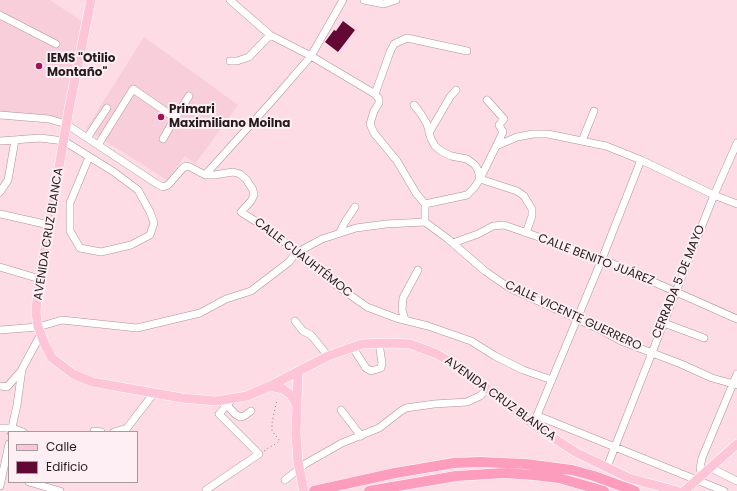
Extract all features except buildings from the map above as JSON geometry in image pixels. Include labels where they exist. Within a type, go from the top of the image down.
[{"type":"highway","points":[[314,491],[447,464],[480,462],[526,464],[572,470],[594,476],[635,491]]},
{"type":"highway","points":[[369,491],[456,476],[504,473],[559,478],[604,491]]},
{"type":"main road","name":"AVENIDA CRUZ BLANCA","points":[[91,0],[66,124],[40,279],[36,312],[40,331],[52,358],[73,374],[92,382],[182,398],[230,402],[270,386],[328,356],[362,344],[410,344],[437,354],[462,369],[533,425],[577,453],[629,478],[677,491]]},
{"type":"main road","points":[[298,372],[296,433],[302,463],[304,491]]},
{"type":"main road","points":[[270,386],[282,389],[291,395],[296,406]]},
{"type":"main road","points":[[684,491],[737,444]]},
{"type":"street","points":[[0,115],[49,119],[66,124],[163,187],[168,185],[186,166],[205,175],[311,56],[343,0]]},
{"type":"street","points":[[364,0],[384,4],[396,0]]},
{"type":"street","points":[[0,330],[40,331],[62,320],[137,328],[200,313],[226,299],[251,291],[289,262],[296,253],[322,239],[356,228],[386,224],[425,222],[425,204],[416,193],[397,161],[374,134],[370,124],[374,111],[379,103],[379,99],[375,94],[311,56],[270,35],[233,1]]},
{"type":"street","points":[[0,15],[56,44]]},
{"type":"street","points":[[230,61],[249,57],[270,35]]},
{"type":"street","points":[[375,94],[394,44],[407,38],[467,51]]},
{"type":"street","points":[[98,146],[133,89],[175,118]]},
{"type":"street","points":[[429,133],[450,97],[456,90]]},
{"type":"street","points":[[163,139],[189,96]]},
{"type":"street","points":[[425,204],[467,195],[480,179],[503,132],[499,125],[504,119],[487,100]]},
{"type":"street","points":[[414,105],[427,124],[433,142],[441,151],[451,156],[467,159],[475,165],[480,179]]},
{"type":"street","points":[[87,138],[107,108]]},
{"type":"street","points":[[582,141],[594,111]]},
{"type":"street","points":[[496,146],[517,137],[533,134],[548,134],[606,146],[641,160],[714,195],[737,204]]},
{"type":"street","points":[[0,141],[40,138],[64,141],[89,156],[138,190],[154,223],[150,235],[131,246],[101,252],[80,248],[70,231],[70,203],[89,156]]},
{"type":"street","points":[[0,192],[8,180],[15,140]]},
{"type":"street","name":"CERRADA 5 DE MAYO","points":[[608,467],[651,352],[677,292],[714,195],[737,143]]},
{"type":"street","points":[[533,425],[602,259],[641,160]]},
{"type":"street","name":"CALLE CUAUHTÉMOC","points":[[205,175],[233,172],[246,178],[253,190],[254,195],[251,201],[241,212],[271,231],[296,253],[367,308],[428,326],[471,341],[495,356],[524,370],[552,380]]},
{"type":"street","points":[[480,179],[517,191],[524,196],[532,210],[532,216],[526,233]]},
{"type":"street","points":[[340,232],[355,207]]},
{"type":"street","points":[[0,214],[49,225]]},
{"type":"street","name":"CALLE VICENTE GUERRERO","points":[[425,222],[448,239],[485,271],[508,287],[599,329],[621,341],[681,364],[712,378],[735,385]]},
{"type":"street","name":"CALLE BENITO JUÁREZ","points":[[452,243],[478,234],[493,226],[504,225],[602,259],[737,319]]},
{"type":"street","points":[[0,267],[40,279]]},
{"type":"street","points":[[405,320],[402,310],[403,298],[418,270]]},
{"type":"street","points":[[295,321],[303,331],[310,335],[328,356]]},
{"type":"street","points":[[664,323],[704,338]]},
{"type":"street","points":[[0,386],[7,388],[15,380],[22,369],[40,331]]},
{"type":"street","points":[[353,348],[366,368],[371,371],[381,368],[382,363],[378,343]]},
{"type":"street","points":[[0,428],[12,430],[22,369]]},
{"type":"street","points":[[699,478],[702,458],[735,385],[737,374]]},
{"type":"street","points":[[285,480],[302,463],[342,443],[379,428],[406,408],[434,404],[467,402],[480,396],[487,388]]},
{"type":"street","points":[[117,431],[127,428],[154,393]]},
{"type":"street","points":[[206,490],[259,454],[219,414],[230,402],[234,414],[240,417],[251,411]]},
{"type":"street","points":[[341,410],[360,436]]},
{"type":"street","points":[[538,416],[615,447],[699,478],[724,491]]},
{"type":"street","points":[[0,453],[8,447]]},
{"type":"street","points":[[0,486],[6,475],[8,456]]},
{"type":"street","points":[[711,468],[737,481]]},
{"type":"street","points":[[32,483],[60,491]]},
{"type":"path","points":[[259,454],[280,441],[272,431],[272,423],[277,399]]},
{"type":"shaded area","name":"IEMS \"Otilio Montaño\"","points":[[0,0],[50,0],[86,24],[66,124],[0,115]]},
{"type":"shaded area","name":"Primari Maximiliano Moilna","points":[[144,37],[238,105],[195,164],[185,156],[167,180],[86,129]]},
{"type":"place","name":"IEMS \"Otilio Montaño\"","points":[[39,66]]},
{"type":"place","name":"Primari Maximiliano Moilna","points":[[161,117]]}]
